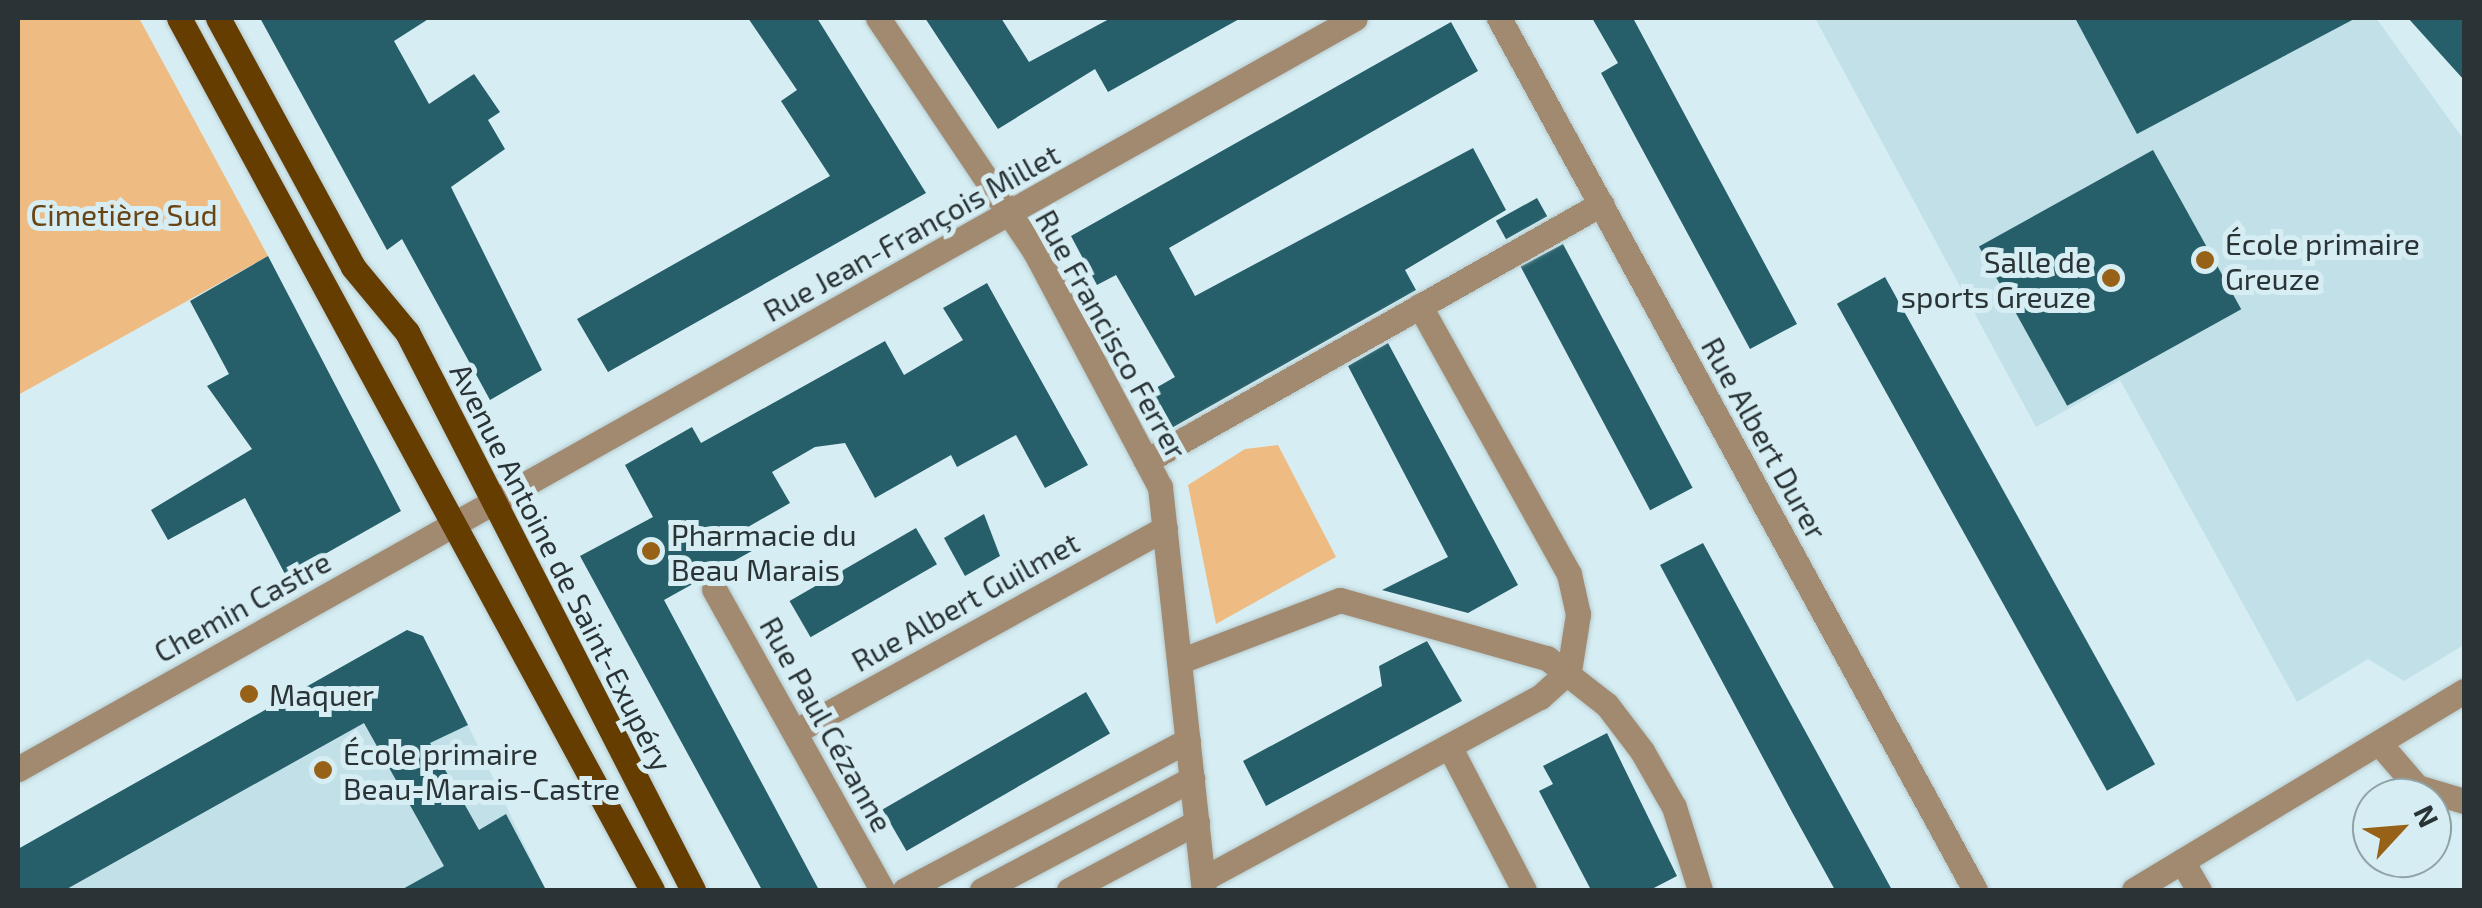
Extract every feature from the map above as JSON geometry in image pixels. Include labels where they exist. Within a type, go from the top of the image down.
[{"type":"main road","points":[[179,18],[652,890]]},
{"type":"main road","name":"Avenue Antoine de Saint-Exupéry","points":[[218,18],[353,267],[407,332],[498,500],[584,690],[693,890]]},
{"type":"street","name":"Rue Francisco Ferrer","points":[[878,18],[1007,216],[1146,461],[1165,528],[1204,885]]},
{"type":"street","name":"Rue Jean-François Millet","points":[[498,500],[1355,18]]},
{"type":"street","name":"Rue Albert Durer","points":[[1499,18],[1974,890]]},
{"type":"street","points":[[1146,461],[1601,204]]},
{"type":"street","points":[[1204,885],[1540,697],[1569,670],[1578,614],[1569,574],[1420,306]]},
{"type":"street","name":"Chemin Castre","points":[[18,768],[498,500]]},
{"type":"street","name":"Rue Albert Guilmet","points":[[796,731],[1165,528]]},
{"type":"street","name":"Rue Paul Cézanne","points":[[714,589],[882,890]]},
{"type":"street","points":[[1180,661],[1340,600],[1522,648],[1569,670],[1608,704],[1659,778],[1700,890]]},
{"type":"street","points":[[2134,890],[2464,691]]},
{"type":"street","points":[[905,890],[1188,740]]},
{"type":"street","points":[[2379,743],[2417,787],[2464,801]]},
{"type":"street","points":[[1448,746],[1524,890]]},
{"type":"street","points":[[982,890],[1192,779]]},
{"type":"street","points":[[1069,890],[1197,822]]},
{"type":"street","points":[[2182,861],[2199,890]]},
{"type":"shaded area","name":"École primaire Greuze","points":[[1815,18],[2376,18],[2464,140],[2464,645],[2404,681],[2368,659],[2297,702],[2120,380],[2036,427]]},
{"type":"shaded area","name":"École primaire Beau-Marais-Castre","points":[[407,630],[468,725],[542,882],[526,890],[18,890],[18,849]]},
{"type":"green space","name":"Cimetière Sud","points":[[18,18],[139,18],[268,256],[18,395]]},
{"type":"green space","points":[[1278,445],[1336,557],[1216,624],[1188,485],[1245,449]]},
{"type":"building","points":[[260,18],[430,18],[394,41],[429,104],[474,74],[500,112],[488,120],[505,149],[451,187],[542,370],[490,400],[402,239],[387,250]]},
{"type":"building","points":[[748,18],[817,18],[926,193],[608,372],[577,319],[830,176],[781,101],[797,90]]},
{"type":"building","points":[[925,18],[1001,18],[1029,62],[1111,18],[1241,18],[1108,92],[1095,69],[998,129]]},
{"type":"building","points":[[1592,18],[1633,18],[1797,324],[1750,349],[1601,73],[1618,63]]},
{"type":"building","points":[[2075,18],[2356,18],[2137,134]]},
{"type":"building","points":[[2408,18],[2464,18],[2464,80]]},
{"type":"building","points":[[1451,22],[1478,71],[1169,248],[1195,296],[1473,148],[1506,210],[1405,270],[1416,290],[1161,434],[1140,397],[1175,377],[1116,275],[1097,285],[1071,236]]},
{"type":"building","name":"Salle de sports Greuze","points":[[2153,150],[2241,309],[2067,406],[1979,246]]},
{"type":"building","points":[[1537,198],[1547,216],[1506,239],[1496,221]]},
{"type":"building","points":[[1563,244],[1693,488],[1650,510],[1521,267]]},
{"type":"building","points":[[268,256],[401,511],[286,576],[245,498],[168,540],[151,510],[252,449],[207,386],[229,374],[190,301]]},
{"type":"building","points":[[1885,277],[2155,764],[2107,791],[1837,304]]},
{"type":"building","points":[[987,283],[1088,465],[1045,488],[1016,435],[957,467],[951,455],[875,498],[845,443],[815,447],[772,472],[790,503],[748,527],[759,547],[664,600],[819,890],[762,890],[580,556],[653,517],[625,465],[692,427],[701,443],[885,341],[904,375],[963,340],[943,308]]},
{"type":"building","points":[[1388,343],[1518,585],[1468,613],[1382,590],[1448,557],[1348,366]]},
{"type":"building","points":[[984,514],[1000,556],[965,576],[944,538]]},
{"type":"building","points":[[916,528],[937,564],[811,637],[790,601]]},
{"type":"building","points":[[1703,543],[1892,890],[1835,890],[1792,812],[1660,565]]},
{"type":"building","points":[[407,630],[423,636],[468,725],[430,743],[479,830],[506,814],[546,890],[401,890],[444,866],[364,723],[65,890],[18,890],[18,849]]},
{"type":"building","points":[[1427,641],[1462,701],[1266,806],[1243,761],[1382,686],[1379,666]]},
{"type":"building","points":[[1086,692],[1110,734],[906,851],[882,810]]},
{"type":"building","points":[[1607,733],[1677,876],[1650,890],[1591,890],[1539,791],[1553,784],[1543,766]]},
{"type":"place","name":"École primaire Greuze","points":[[2205,260]]},
{"type":"place","name":"Salle de sports Greuze","points":[[2111,278]]},
{"type":"place","name":"Pharmacie du Beau Marais","points":[[651,551]]},
{"type":"place","name":"Maquer","points":[[249,694]]},
{"type":"place","name":"École primaire Beau-Marais-Castre","points":[[323,770]]}]
